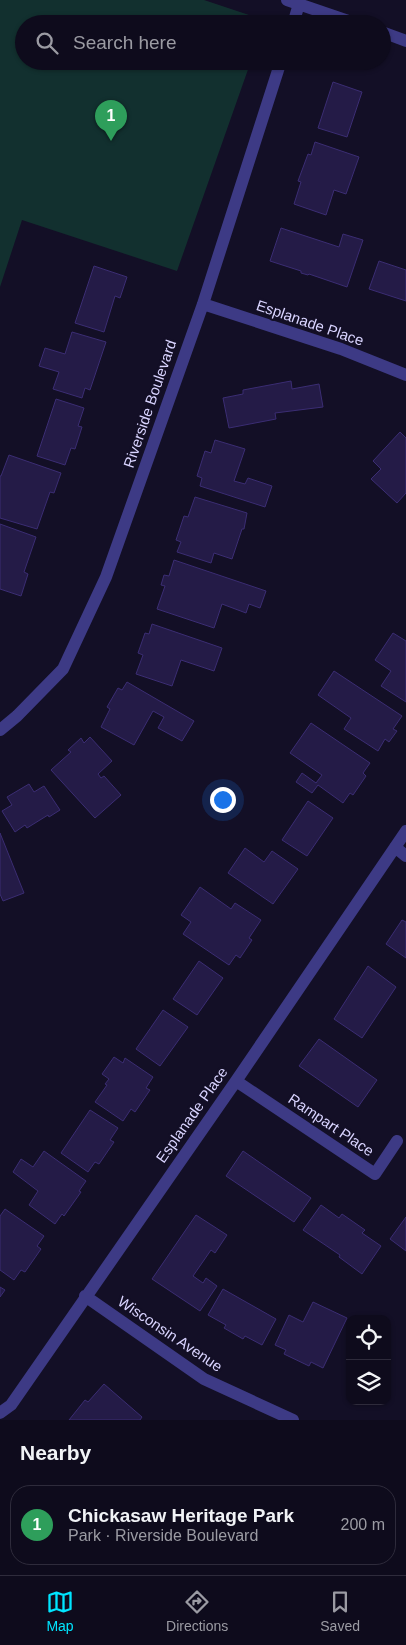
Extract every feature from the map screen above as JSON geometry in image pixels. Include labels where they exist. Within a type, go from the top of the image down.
[{"type":"street","points":[[293,15],[293,2],[331,15]]},
{"type":"street","points":[[391,35],[406,40]]},
{"type":"street","name":"Riverside Boulevard","points":[[0,730],[17,716],[63,669],[106,577],[203,304],[278,70]]},
{"type":"street","name":"Esplanade Place","points":[[203,304],[341,349],[406,375]]},
{"type":"street","name":"Esplanade Place","points":[[0,1413],[11,1404],[236,1081],[406,831]]},
{"type":"street","points":[[395,848],[406,856]]},
{"type":"street","name":"Rampart Place","points":[[236,1081],[375,1174],[397,1141]]},
{"type":"street","name":"Wisconsin Avenue","points":[[85,1296],[204,1379],[293,1420]]},
{"type":"green space","points":[[0,0],[204,0],[249,15],[15,15],[15,70],[248,70],[177,271],[22,220],[0,287]]},
{"type":"building","points":[[333,82],[362,92],[347,137],[318,128]]},
{"type":"building","points":[[315,142],[359,157],[346,194],[334,190],[326,215],[294,204],[301,182],[298,181],[308,154],[311,155]]},
{"type":"building","points":[[281,228],[339,247],[343,234],[363,240],[347,287],[270,261]]},
{"type":"building","points":[[379,261],[406,270],[406,301],[369,289]]},
{"type":"building","points":[[94,266],[127,277],[120,298],[115,296],[104,332],[75,323]]},
{"type":"building","points":[[72,332],[106,342],[90,390],[85,388],[82,398],[53,389],[59,372],[39,366],[45,348],[65,354]]},
{"type":"building","points":[[291,381],[292,389],[319,384],[323,407],[275,413],[276,419],[229,428],[223,398],[243,394],[243,390]]},
{"type":"building","points":[[56,399],[84,408],[78,426],[82,427],[75,449],[71,448],[65,465],[37,456]]},
{"type":"building","points":[[400,432],[406,438],[406,493],[397,503],[371,479],[381,469],[373,461]]},
{"type":"building","points":[[215,440],[245,449],[234,481],[245,484],[248,478],[272,486],[265,507],[200,486],[202,478],[197,476],[205,451],[211,453]]},
{"type":"building","points":[[9,455],[61,473],[54,493],[50,492],[37,529],[0,518],[0,476]]},
{"type":"building","points":[[195,497],[247,513],[244,529],[242,529],[232,559],[214,553],[211,563],[177,552],[181,542],[176,540],[184,516],[188,517]]},
{"type":"building","points":[[0,524],[36,537],[24,572],[28,574],[21,596],[0,589]]},
{"type":"building","points":[[174,560],[266,591],[260,608],[249,604],[246,613],[222,604],[214,628],[157,609],[165,586],[161,585],[164,575],[169,576]]},
{"type":"building","points":[[152,624],[222,648],[214,671],[181,660],[172,686],[136,674],[143,655],[138,653],[145,633],[149,634]]},
{"type":"building","points":[[393,633],[406,641],[406,702],[381,686],[391,671],[375,660]]},
{"type":"building","points":[[334,671],[402,716],[393,729],[397,731],[389,742],[385,739],[378,751],[344,729],[351,718],[318,695]]},
{"type":"building","points":[[127,682],[194,721],[182,741],[158,728],[164,717],[153,711],[134,745],[101,727],[110,709],[107,707],[118,688],[122,690]]},
{"type":"building","points":[[311,723],[370,763],[363,773],[366,776],[353,795],[350,793],[343,803],[318,785],[312,793],[296,782],[302,773],[316,783],[322,775],[290,753]]},
{"type":"building","points":[[90,737],[112,761],[98,774],[101,778],[104,776],[121,795],[95,818],[51,770],[71,752],[68,750],[81,738],[84,743]]},
{"type":"building","points":[[29,784],[34,792],[44,786],[60,810],[27,828],[25,825],[15,832],[2,811],[12,805],[7,797]]},
{"type":"building","points":[[308,801],[333,818],[307,856],[282,840]]},
{"type":"building","points":[[0,833],[24,893],[3,901],[0,894]]},
{"type":"building","points":[[245,848],[264,862],[272,851],[298,869],[273,904],[228,873]]},
{"type":"building","points":[[200,887],[231,909],[235,903],[261,920],[249,938],[252,940],[240,958],[236,955],[229,965],[183,934],[191,922],[181,915]]},
{"type":"building","points":[[402,920],[406,922],[406,958],[386,944]]},
{"type":"building","points":[[199,961],[223,978],[197,1015],[173,999]]},
{"type":"building","points":[[368,966],[396,987],[362,1038],[334,1019]]},
{"type":"building","points":[[163,1010],[188,1027],[160,1066],[136,1049]]},
{"type":"building","points":[[319,1039],[377,1080],[358,1107],[299,1066]]},
{"type":"building","points":[[114,1057],[123,1063],[125,1058],[153,1077],[146,1088],[150,1090],[135,1112],[131,1109],[123,1121],[95,1102],[109,1079],[102,1074]]},
{"type":"building","points":[[90,1110],[118,1128],[110,1140],[114,1142],[99,1164],[95,1162],[88,1172],[61,1153]]},
{"type":"building","points":[[44,1151],[86,1181],[79,1191],[81,1192],[64,1216],[62,1214],[55,1224],[29,1205],[38,1191],[13,1172],[21,1159],[33,1167]]},
{"type":"building","points":[[243,1151],[311,1198],[294,1222],[226,1176]]},
{"type":"building","points":[[321,1205],[339,1218],[342,1214],[365,1230],[362,1233],[381,1246],[362,1274],[339,1257],[340,1255],[303,1230]]},
{"type":"building","points":[[5,1209],[44,1236],[37,1246],[41,1249],[25,1272],[21,1270],[14,1280],[0,1270],[0,1216]]},
{"type":"building","points":[[196,1215],[227,1235],[215,1253],[211,1250],[193,1276],[203,1283],[206,1278],[217,1286],[200,1311],[152,1279]]},
{"type":"building","points":[[406,1217],[406,1251],[390,1239]]},
{"type":"building","points":[[0,1287],[5,1290],[0,1297]]},
{"type":"building","points":[[223,1289],[276,1319],[262,1345],[245,1336],[243,1339],[224,1328],[226,1325],[208,1315]]},
{"type":"building","points":[[313,1302],[346,1318],[323,1368],[311,1362],[309,1366],[284,1354],[286,1350],[275,1345],[289,1315],[303,1322]]},
{"type":"building","points":[[104,1384],[142,1417],[140,1420],[69,1420],[85,1400],[88,1402]]},
{"type":"place","name":"Chickasaw Heritage Park","points":[[111,141]]}]
